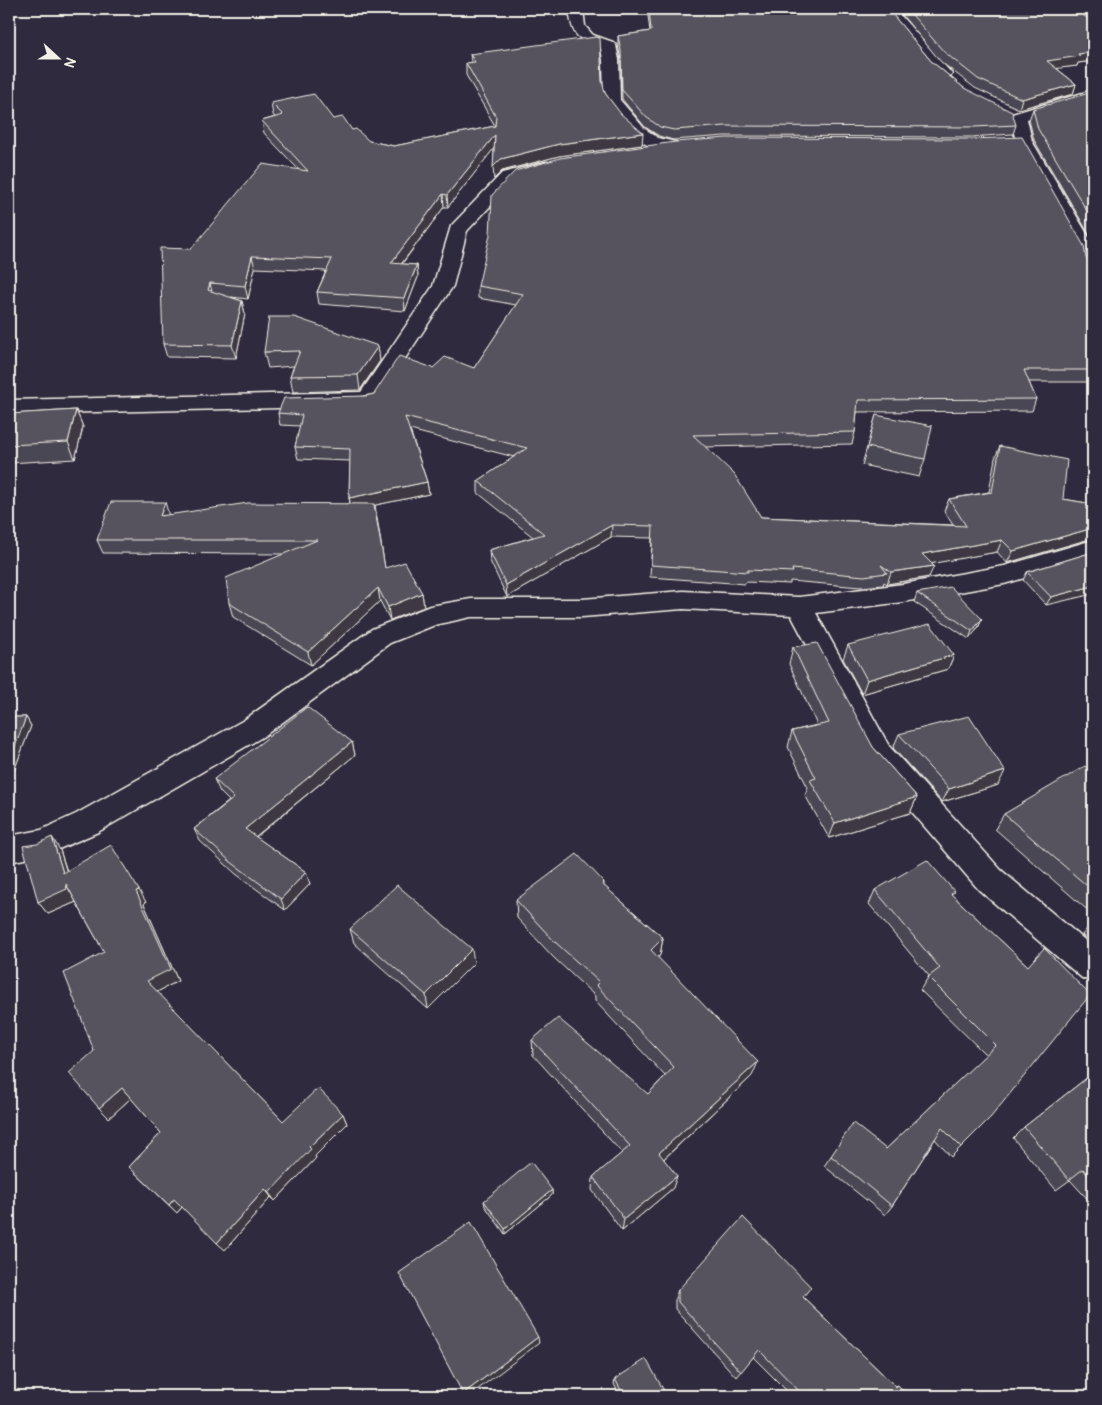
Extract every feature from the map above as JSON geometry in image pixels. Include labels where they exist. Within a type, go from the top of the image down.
[{"type":"street","points":[[576,9],[578,27],[588,38],[608,45],[611,60],[612,101],[638,132],[652,142],[682,147],[635,153]]},
{"type":"street","points":[[888,9],[935,66],[955,82]]},
{"type":"street","points":[[1018,117],[1093,95]]},
{"type":"street","points":[[1001,109],[1018,117],[1022,126],[1015,142],[1077,232],[1091,258],[1093,269]]},
{"type":"street","points":[[9,407],[367,398],[443,286],[458,230],[508,176],[559,163]]},
{"type":"street","points":[[9,849],[45,842],[88,823],[254,728],[381,636],[430,616],[471,608],[582,608],[683,600],[799,606],[903,593],[1004,575],[1093,549]]},
{"type":"street","points":[[799,606],[879,754],[990,880],[1093,967]]},
{"type":"building","points":[[649,9],[888,9],[931,61],[964,88],[1012,112],[1016,125],[974,127],[726,126],[674,130],[660,127],[646,117],[622,90],[621,51],[618,36],[651,31]]},
{"type":"building","points":[[907,9],[1074,9],[1093,22],[1093,52],[1047,61],[1076,84],[1022,99],[978,79],[944,52]]},
{"type":"building","points":[[600,38],[602,81],[605,93],[621,114],[643,133],[559,144],[501,159],[493,167],[495,135],[447,195],[443,194],[391,263],[417,265],[404,298],[317,292],[332,259],[252,256],[245,286],[210,283],[208,290],[242,301],[232,345],[163,344],[160,248],[191,249],[262,164],[308,171],[262,121],[283,115],[271,103],[314,94],[333,119],[343,117],[352,130],[356,129],[369,141],[394,146],[495,126],[496,117],[466,63],[475,62],[470,54]]},
{"type":"building","points":[[1089,93],[1093,96],[1093,221],[1038,129],[1033,109]]},
{"type":"building","points":[[1022,137],[1084,246],[1086,258],[1093,264],[1093,370],[1024,370],[1036,399],[858,400],[855,432],[693,435],[734,474],[761,517],[966,526],[949,499],[992,492],[1000,446],[1067,460],[1063,499],[1093,504],[1093,528],[1013,551],[1002,540],[922,554],[934,566],[891,572],[881,565],[887,573],[864,576],[792,569],[793,572],[748,570],[748,572],[651,565],[653,526],[612,525],[506,585],[489,550],[544,534],[478,481],[527,448],[405,417],[427,482],[349,498],[350,449],[295,447],[302,415],[278,413],[284,398],[365,396],[374,394],[399,356],[433,368],[445,357],[474,368],[523,294],[478,286],[490,235],[492,195],[515,171],[560,158],[675,142],[726,138],[974,139]]},
{"type":"building","points":[[269,317],[294,317],[378,346],[358,375],[290,376],[300,351],[264,352]]},
{"type":"building","points":[[76,410],[68,442],[9,445],[9,414]]},
{"type":"building","points":[[876,415],[932,426],[925,459],[867,447]]},
{"type":"building","points":[[111,502],[165,502],[160,516],[248,503],[374,504],[385,568],[405,562],[422,593],[388,607],[378,588],[308,652],[229,603],[226,578],[317,540],[97,540]]},
{"type":"building","points":[[1093,552],[1093,586],[1051,597],[1027,572]]},
{"type":"building","points":[[951,587],[982,619],[972,631],[917,593]]},
{"type":"building","points":[[930,624],[954,655],[867,680],[848,645]]},
{"type":"building","points":[[817,643],[873,747],[917,797],[835,823],[810,780],[816,778],[792,731],[829,723],[793,647]]},
{"type":"building","points":[[307,707],[352,742],[245,829],[306,872],[281,899],[231,862],[194,829],[234,798],[214,779]]},
{"type":"building","points":[[969,716],[1005,771],[949,789],[899,734]]},
{"type":"building","points":[[9,717],[26,717],[9,762]]},
{"type":"building","points":[[1085,766],[1093,773],[1093,891],[1004,814]]},
{"type":"building","points":[[52,837],[63,873],[111,845],[139,890],[136,891],[171,969],[147,981],[283,1121],[318,1088],[343,1114],[309,1147],[311,1149],[269,1193],[265,1189],[217,1243],[174,1199],[169,1205],[129,1167],[161,1133],[122,1088],[99,1108],[69,1073],[94,1051],[64,973],[104,952],[66,884],[67,889],[38,902],[23,846],[37,844]]},
{"type":"building","points":[[577,854],[604,882],[602,884],[663,938],[651,950],[758,1062],[659,1153],[677,1176],[624,1219],[593,1177],[630,1146],[532,1040],[558,1018],[648,1094],[674,1067],[596,985],[599,982],[554,941],[516,900]]},
{"type":"building","points":[[927,860],[955,892],[951,894],[1028,966],[1044,948],[1090,995],[991,1117],[961,1147],[942,1128],[892,1206],[831,1156],[853,1123],[886,1149],[996,1045],[928,977],[940,968],[875,890]]},
{"type":"building","points":[[397,885],[472,949],[426,995],[350,929]]},
{"type":"building","points":[[1093,1073],[1093,1181],[1083,1169],[1069,1180],[1024,1127]]},
{"type":"building","points":[[531,1162],[552,1190],[505,1229],[484,1201]]},
{"type":"building","points":[[743,1217],[811,1287],[803,1297],[896,1387],[898,1385],[908,1396],[804,1396],[759,1350],[741,1372],[678,1302],[678,1290]]},
{"type":"building","points":[[471,1222],[538,1337],[463,1394],[399,1273]]},
{"type":"building","points":[[646,1359],[667,1396],[624,1396],[615,1379]]}]
